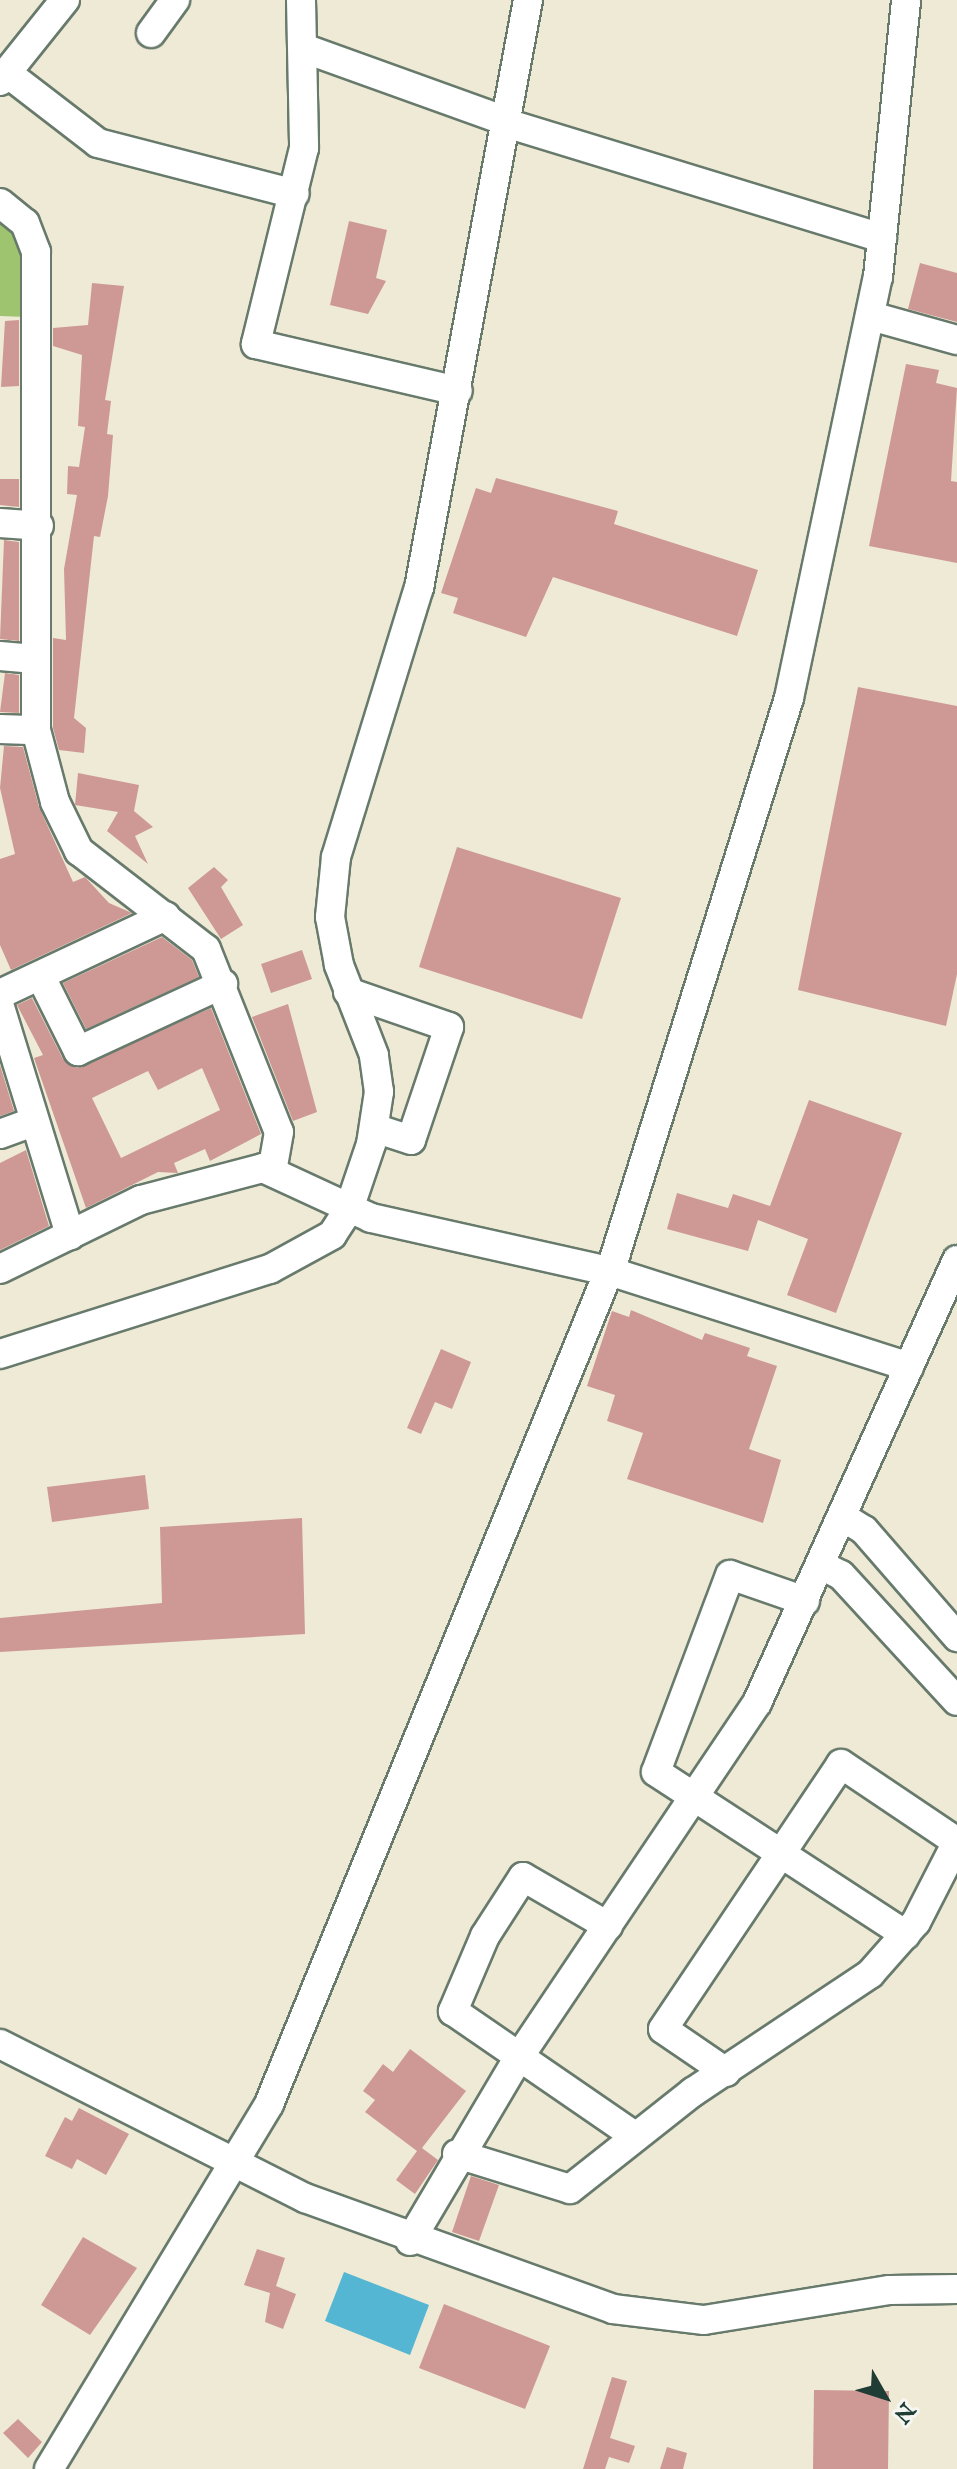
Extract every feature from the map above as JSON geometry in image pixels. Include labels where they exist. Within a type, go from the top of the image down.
[{"type":"street","points":[[65,0],[3,77],[98,143],[295,194]]},
{"type":"street","points":[[151,33],[175,0]]},
{"type":"street","points":[[301,0],[304,148],[256,344],[458,391]]},
{"type":"street","points":[[0,1354],[270,1269],[332,1235],[349,1209],[375,1128],[376,1065],[348,992],[330,917],[336,857],[419,588],[509,123],[528,0]]},
{"type":"street","points":[[49,2469],[235,2165],[368,1871],[609,1271],[783,725],[871,316],[906,0]]},
{"type":"street","points":[[303,48],[509,123],[882,238]]},
{"type":"street","points":[[0,203],[25,223],[36,252],[39,526],[36,730],[55,802],[79,851],[206,949],[223,984],[279,1132],[272,1171]]},
{"type":"street","points":[[871,316],[957,340]]},
{"type":"street","points":[[0,523],[39,526]]},
{"type":"street","points":[[0,656],[35,659]]},
{"type":"street","points":[[0,729],[36,730]]},
{"type":"street","points":[[70,1235],[33,1122],[1,1008],[41,977],[166,916]]},
{"type":"street","points":[[41,977],[78,1051],[223,984]]},
{"type":"street","points":[[348,992],[449,1027],[411,1140],[375,1128]]},
{"type":"street","points":[[0,1134],[33,1122]]},
{"type":"street","points":[[0,1269],[141,1200],[272,1171],[349,1209],[609,1271],[909,1367]]},
{"type":"street","points":[[410,2241],[457,2154],[519,2057],[697,1797],[757,1703],[957,1260]]},
{"type":"street","points":[[843,1517],[864,1530],[957,1637]]},
{"type":"street","points":[[821,1565],[841,1575],[957,1701]]},
{"type":"street","points":[[805,1601],[730,1575],[656,1772],[906,1935]]},
{"type":"street","points":[[457,2154],[570,2189],[635,2136],[870,1974],[906,1935],[955,1855],[841,1764],[663,2029],[726,2072]]},
{"type":"street","points":[[608,1926],[523,1877],[485,1936],[453,2011],[635,2136]]},
{"type":"street","points":[[0,2044],[235,2165],[410,2241],[613,2309],[676,2319],[733,2317],[890,2290],[957,2289]]},
{"type":"green space","points":[[0,218],[18,232],[22,246],[27,317],[0,316]]},
{"type":"water","points":[[344,2272],[429,2305],[410,2355],[325,2321]]},
{"type":"building","points":[[349,221],[387,230],[376,278],[386,281],[368,314],[330,305]]},
{"type":"building","points":[[920,263],[957,273],[957,322],[908,309]]},
{"type":"building","points":[[92,283],[124,286],[105,400],[111,401],[107,434],[113,435],[108,496],[100,537],[94,536],[74,718],[86,728],[84,753],[59,750],[53,728],[53,638],[66,640],[64,569],[77,495],[67,494],[68,466],[79,467],[85,427],[78,426],[82,355],[53,346],[53,328],[88,325]]},
{"type":"building","points":[[19,320],[19,386],[1,387],[5,321]]},
{"type":"building","points":[[906,364],[939,370],[936,383],[957,388],[951,481],[957,482],[957,563],[869,546]]},
{"type":"building","points":[[496,478],[618,511],[614,524],[758,570],[737,636],[553,577],[526,637],[453,613],[458,598],[441,593],[476,488],[491,493]]},
{"type":"building","points":[[0,479],[19,479],[19,507],[0,505]]},
{"type":"building","points":[[4,540],[19,542],[19,641],[0,639]]},
{"type":"building","points":[[5,673],[19,675],[19,713],[0,712]]},
{"type":"building","points":[[858,687],[957,706],[957,974],[946,1026],[798,990]]},
{"type":"building","points":[[4,746],[23,747],[39,807],[73,882],[85,877],[109,903],[132,913],[11,970],[0,945],[0,859],[15,854],[0,788]]},
{"type":"building","points":[[78,773],[139,785],[134,811],[153,827],[135,836],[148,864],[107,831],[118,812],[75,805]]},
{"type":"building","points":[[457,847],[621,898],[582,1019],[419,967]]},
{"type":"building","points":[[214,867],[228,880],[221,887],[243,925],[221,939],[188,888]]},
{"type":"building","points":[[162,937],[192,960],[199,977],[86,1029],[63,983]]},
{"type":"building","points":[[302,950],[312,979],[271,993],[261,964]]},
{"type":"building","points":[[32,998],[63,1059],[77,1068],[211,1008],[261,1134],[210,1161],[205,1149],[174,1163],[178,1173],[158,1172],[86,1208],[34,1058],[43,1055],[17,1005]],"holes":[[[202,1068],[220,1110],[121,1158],[92,1098],[148,1071],[158,1090]]]},
{"type":"building","points":[[288,1004],[317,1112],[293,1121],[252,1017]]},
{"type":"building","points":[[0,1065],[14,1111],[0,1116]]},
{"type":"building","points":[[809,1100],[902,1133],[836,1313],[787,1295],[808,1239],[758,1220],[748,1251],[667,1229],[677,1193],[728,1208],[733,1194],[770,1206]]},
{"type":"building","points":[[26,1150],[49,1226],[0,1250],[0,1163]]},
{"type":"building","points":[[631,1310],[702,1340],[705,1333],[750,1348],[747,1356],[777,1366],[749,1449],[781,1460],[763,1523],[627,1479],[643,1433],[607,1421],[615,1395],[587,1386],[612,1311],[629,1317]]},
{"type":"building","points":[[441,1349],[471,1362],[452,1409],[435,1402],[421,1434],[407,1428]]},
{"type":"building","points":[[145,1475],[149,1509],[52,1522],[47,1487]]},
{"type":"building","points":[[302,1518],[305,1634],[0,1652],[0,1618],[162,1603],[160,1527]]},
{"type":"building","points":[[410,2049],[466,2091],[422,2148],[438,2160],[415,2194],[396,2180],[417,2151],[365,2112],[375,2100],[363,2091],[383,2064],[393,2072]]},
{"type":"building","points":[[79,2108],[129,2134],[106,2175],[77,2159],[72,2169],[45,2156],[65,2117],[72,2121]]},
{"type":"building","points":[[471,2176],[499,2185],[479,2241],[452,2232]]},
{"type":"building","points":[[83,2237],[137,2268],[90,2335],[41,2305]]},
{"type":"building","points":[[257,2249],[285,2258],[276,2286],[296,2294],[283,2329],[265,2322],[270,2293],[244,2285]]},
{"type":"building","points":[[444,2304],[550,2346],[525,2409],[419,2368]]},
{"type":"building","points":[[612,2377],[627,2381],[610,2438],[635,2446],[629,2463],[609,2457],[605,2469],[583,2469]]},
{"type":"building","points":[[814,2390],[889,2391],[888,2469],[813,2469]]},
{"type":"building","points":[[18,2419],[42,2442],[28,2458],[3,2433]]},
{"type":"building","points":[[667,2447],[687,2453],[683,2469],[660,2469]]}]
